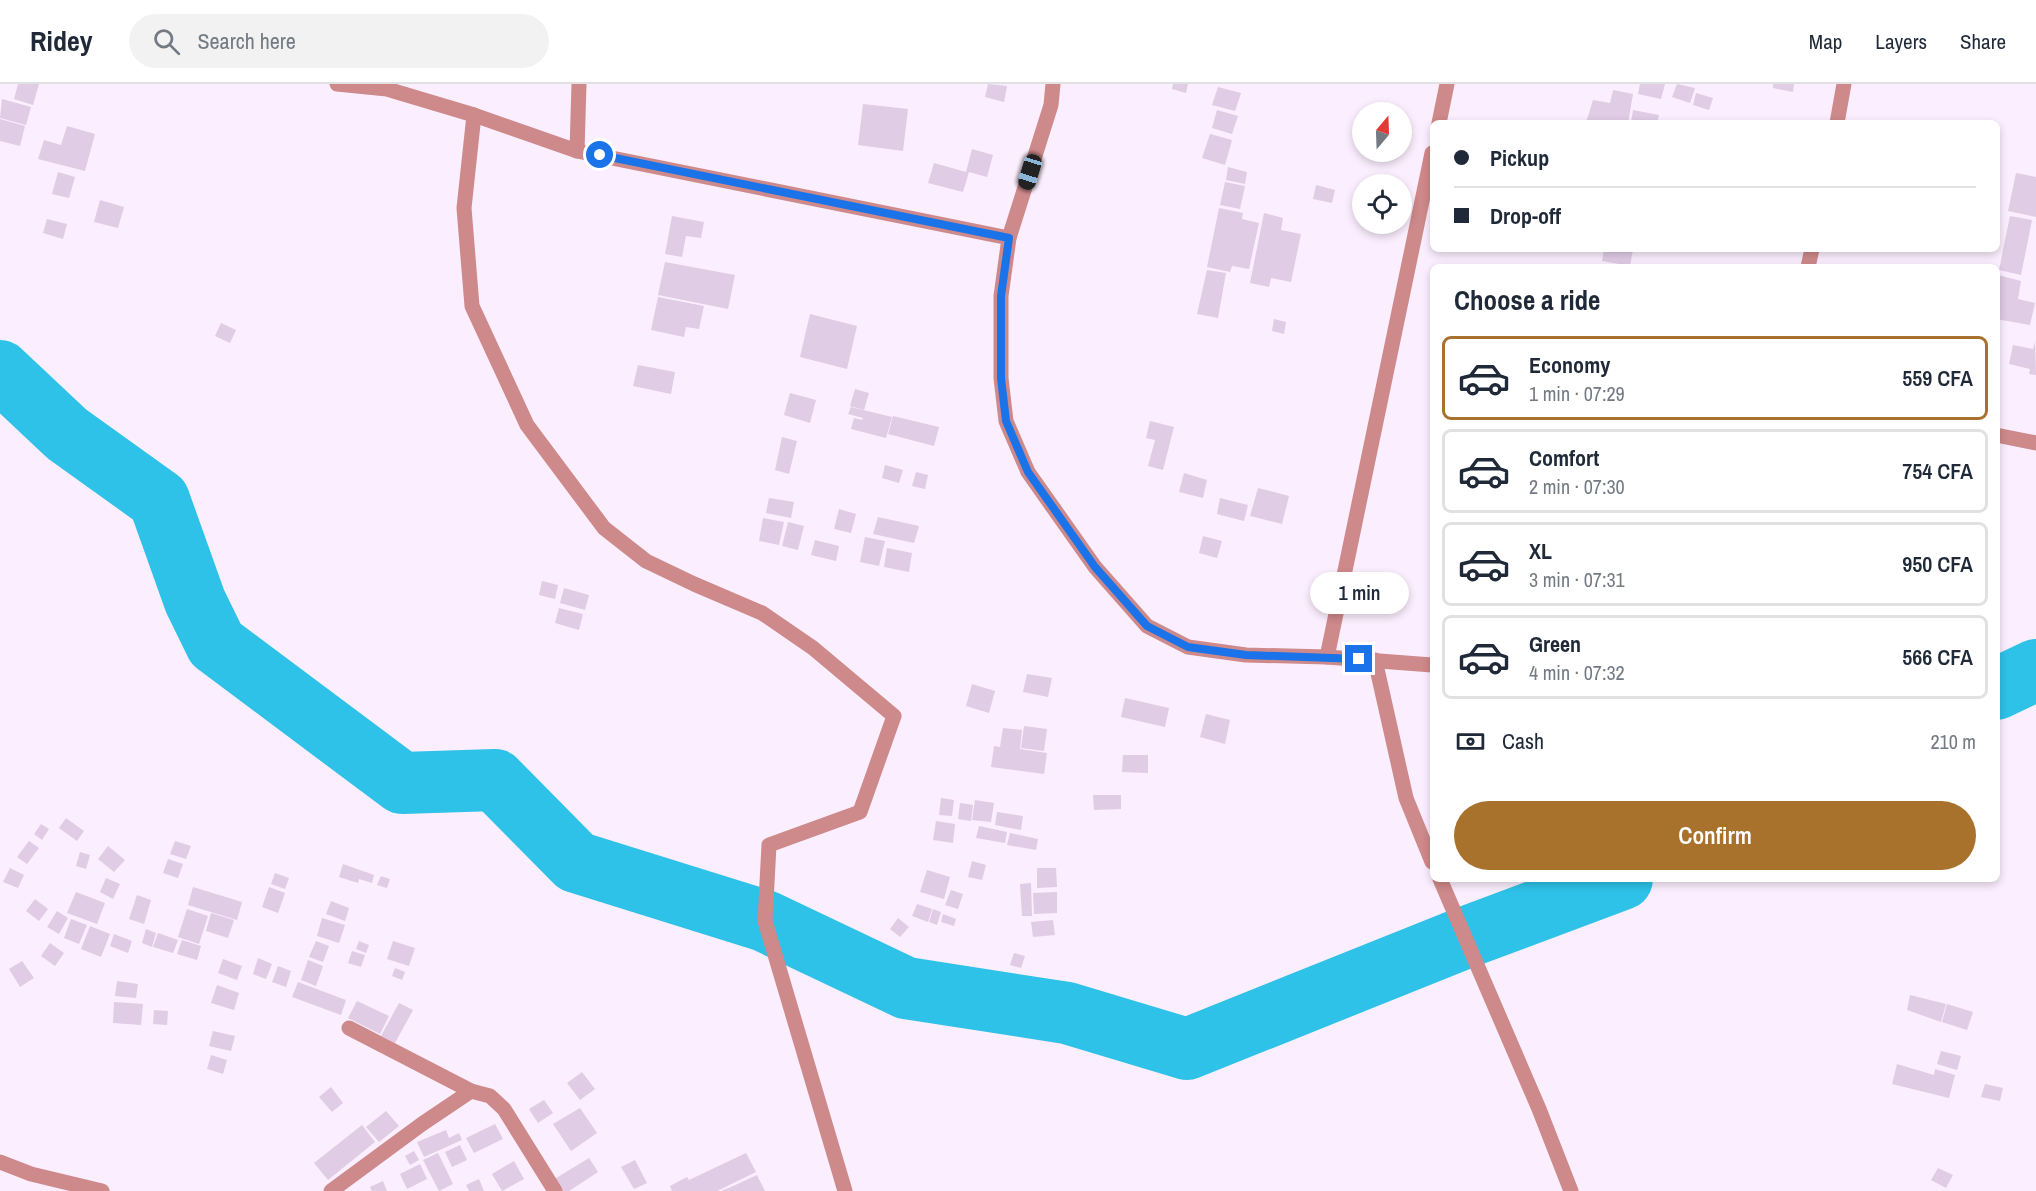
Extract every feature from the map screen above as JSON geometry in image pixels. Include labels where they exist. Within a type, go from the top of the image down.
[{"type":"street","points":[[337,84],[388,87],[577,150],[1009,238]]},
{"type":"street","points":[[577,150],[579,84]]},
{"type":"street","points":[[1053,84],[1051,105],[1009,238],[1001,296],[1001,378],[1006,421],[1028,472],[1095,567],[1147,626],[1188,647],[1246,655],[1327,657],[1430,665]]},
{"type":"street","points":[[1440,120],[1447,84]]},
{"type":"street","points":[[1838,120],[1844,84]]},
{"type":"street","points":[[474,115],[464,208],[472,306],[527,425],[604,528],[646,561],[762,613],[813,648],[894,716],[860,812],[769,845],[765,921],[845,1191]]},
{"type":"street","points":[[1327,657],[1430,163]]},
{"type":"street","points":[[2000,436],[2036,443]]},
{"type":"street","points":[[1375,660],[1406,798],[1430,857]]},
{"type":"street","points":[[1441,882],[1526,1078],[1571,1191]]},
{"type":"street","points":[[349,1028],[471,1091],[490,1096],[504,1109],[555,1191]]},
{"type":"street","points":[[332,1191],[422,1124],[471,1091]]},
{"type":"street","points":[[0,1162],[31,1174],[102,1191]]},
{"type":"building","points":[[18,84],[39,84],[33,105],[14,99]]},
{"type":"building","points":[[988,84],[1007,86],[1004,102],[985,97]]},
{"type":"building","points":[[1173,84],[1188,84],[1186,93],[1172,89]]},
{"type":"building","points":[[1640,84],[1665,84],[1661,99],[1638,94]]},
{"type":"building","points":[[1677,84],[1695,88],[1690,103],[1672,97]]},
{"type":"building","points":[[1773,84],[1794,84],[1793,92],[1773,88]]},
{"type":"building","points":[[1218,87],[1241,93],[1235,111],[1212,105]]},
{"type":"building","points":[[1613,90],[1633,94],[1629,120],[1587,120],[1593,100],[1610,103]]},
{"type":"building","points":[[1696,93],[1713,98],[1709,110],[1693,105]]},
{"type":"building","points":[[2,99],[31,107],[26,125],[0,118]]},
{"type":"building","points":[[863,104],[908,109],[903,151],[858,145]]},
{"type":"building","points":[[1217,110],[1238,116],[1232,134],[1212,128]]},
{"type":"building","points":[[1633,110],[1659,115],[1658,120],[1631,120]]},
{"type":"building","points":[[0,119],[25,126],[20,146],[0,141]]},
{"type":"building","points":[[67,126],[95,134],[85,171],[38,159],[44,140],[61,145]]},
{"type":"building","points":[[1210,134],[1232,140],[1225,165],[1202,158]]},
{"type":"building","points":[[972,149],[993,155],[987,177],[969,172],[963,192],[928,183],[934,163],[966,172]]},
{"type":"building","points":[[1228,167],[1247,172],[1245,184],[1226,180]]},
{"type":"building","points":[[58,172],[75,177],[69,198],[52,194]]},
{"type":"building","points":[[2016,173],[2036,177],[2036,217],[2008,211]]},
{"type":"building","points":[[1225,182],[1245,186],[1240,209],[1220,205]]},
{"type":"building","points":[[1316,185],[1335,190],[1332,203],[1313,199]]},
{"type":"building","points":[[100,200],[124,207],[118,228],[94,222]]},
{"type":"building","points":[[1219,208],[1243,213],[1242,219],[1259,223],[1249,269],[1232,266],[1230,272],[1207,267]]},
{"type":"building","points":[[1264,213],[1283,218],[1281,230],[1301,234],[1291,282],[1271,278],[1269,287],[1250,283]]},
{"type":"building","points":[[672,216],[704,222],[701,238],[686,236],[682,257],[665,254]]},
{"type":"building","points":[[2010,216],[2032,220],[2021,275],[2000,270]]},
{"type":"building","points":[[47,219],[67,224],[63,239],[43,233]]},
{"type":"building","points":[[1604,252],[1633,252],[1630,264],[1602,261]]},
{"type":"building","points":[[665,262],[735,275],[728,309],[658,295]]},
{"type":"building","points":[[1207,270],[1226,273],[1218,318],[1197,314]]},
{"type":"building","points":[[2000,276],[2021,281],[2018,299],[2035,303],[2030,325],[2000,320]]},
{"type":"building","points":[[658,297],[704,306],[699,329],[686,327],[684,337],[651,330]]},
{"type":"building","points":[[810,314],[857,326],[847,369],[800,357]]},
{"type":"building","points":[[1274,319],[1286,322],[1284,334],[1272,331]]},
{"type":"building","points":[[221,323],[236,330],[230,343],[215,336]]},
{"type":"building","points":[[2035,341],[2036,375],[2029,374],[2030,369],[2009,364],[2013,345],[2033,349]]},
{"type":"building","points":[[638,365],[675,372],[671,394],[633,386]]},
{"type":"building","points":[[855,389],[869,393],[864,410],[850,406]]},
{"type":"building","points":[[790,393],[816,400],[810,423],[784,415]]},
{"type":"building","points":[[851,407],[892,417],[886,438],[851,429],[854,418],[862,420],[863,418],[848,414]]},
{"type":"building","points":[[893,416],[939,427],[934,446],[888,434]]},
{"type":"building","points":[[1150,421],[1174,427],[1163,470],[1148,466],[1155,440],[1146,438]]},
{"type":"building","points":[[782,437],[797,441],[789,474],[775,470]]},
{"type":"building","points":[[885,465],[903,470],[899,483],[882,478]]},
{"type":"building","points":[[916,472],[928,475],[925,489],[912,486]]},
{"type":"building","points":[[1184,473],[1207,480],[1203,498],[1179,492]]},
{"type":"building","points":[[1258,488],[1289,496],[1282,524],[1250,516]]},
{"type":"building","points":[[769,498],[794,502],[791,518],[766,513]]},
{"type":"building","points":[[1220,498],[1248,505],[1244,521],[1217,514]]},
{"type":"building","points":[[839,509],[856,514],[851,533],[834,529]]},
{"type":"building","points":[[878,517],[919,526],[914,543],[873,534]]},
{"type":"building","points":[[763,518],[784,522],[779,545],[759,541]]},
{"type":"building","points":[[788,522],[804,526],[798,550],[782,546]]},
{"type":"building","points":[[1203,536],[1222,541],[1217,558],[1199,553]]},
{"type":"building","points":[[865,537],[885,541],[879,566],[860,562]]},
{"type":"building","points":[[815,540],[839,546],[836,561],[811,555]]},
{"type":"building","points":[[887,548],[912,553],[909,572],[884,567]]},
{"type":"building","points":[[542,581],[558,585],[555,599],[539,595]]},
{"type":"building","points":[[564,588],[589,595],[585,610],[560,603]]},
{"type":"building","points":[[559,608],[583,614],[579,630],[555,623]]},
{"type":"building","points":[[1027,674],[1052,678],[1048,697],[1023,692]]},
{"type":"building","points":[[972,684],[995,691],[989,713],[966,706]]},
{"type":"building","points":[[1125,698],[1169,708],[1165,727],[1121,717]]},
{"type":"building","points":[[1206,714],[1230,720],[1225,744],[1200,737]]},
{"type":"building","points":[[1024,726],[1047,729],[1044,751],[1021,748]]},
{"type":"building","points":[[1003,728],[1022,730],[1020,749],[1047,753],[1044,774],[991,767],[994,746],[1000,747]]},
{"type":"building","points":[[1123,755],[1148,755],[1148,773],[1122,772]]},
{"type":"building","points":[[1093,795],[1121,795],[1121,809],[1094,810]]},
{"type":"building","points":[[941,798],[954,800],[952,816],[939,815]]},
{"type":"building","points":[[975,800],[994,803],[991,822],[972,820]]},
{"type":"building","points":[[960,803],[973,805],[971,821],[958,819]]},
{"type":"building","points":[[997,812],[1023,816],[1021,830],[995,825]]},
{"type":"building","points":[[66,818],[84,831],[77,841],[59,828]]},
{"type":"building","points":[[936,821],[955,824],[953,843],[933,840]]},
{"type":"building","points":[[41,824],[49,829],[42,840],[34,834]]},
{"type":"building","points":[[979,826],[1007,832],[1005,843],[976,838]]},
{"type":"building","points":[[1010,833],[1038,839],[1036,850],[1007,845]]},
{"type":"building","points":[[29,841],[39,848],[27,864],[17,857]]},
{"type":"building","points":[[175,841],[191,846],[186,859],[170,854]]},
{"type":"building","points":[[108,846],[125,860],[114,872],[98,859]]},
{"type":"building","points":[[80,852],[90,855],[86,869],[76,866]]},
{"type":"building","points":[[168,859],[183,864],[178,878],[163,873]]},
{"type":"building","points":[[972,861],[986,865],[982,880],[968,877]]},
{"type":"building","points":[[343,864],[374,875],[372,883],[359,879],[358,883],[339,877]]},
{"type":"building","points":[[10,868],[24,875],[18,888],[3,882]]},
{"type":"building","points":[[1037,868],[1056,868],[1057,887],[1037,888]]},
{"type":"building","points":[[927,870],[950,877],[944,899],[920,892]]},
{"type":"building","points":[[275,873],[289,878],[285,889],[271,884]]},
{"type":"building","points":[[381,876],[390,879],[387,888],[377,885]]},
{"type":"building","points":[[106,878],[120,884],[113,899],[100,892]]},
{"type":"building","points":[[1031,883],[1032,916],[1022,916],[1020,884]]},
{"type":"building","points":[[193,887],[242,902],[237,920],[188,905]]},
{"type":"building","points":[[269,887],[285,893],[278,913],[262,907]]},
{"type":"building","points":[[951,890],[963,894],[958,909],[945,905]]},
{"type":"building","points":[[76,892],[105,903],[97,924],[67,913]]},
{"type":"building","points":[[1057,892],[1057,913],[1034,914],[1033,893]]},
{"type":"building","points":[[137,895],[151,900],[144,924],[129,919]]},
{"type":"building","points":[[35,899],[48,909],[39,921],[26,911]]},
{"type":"building","points":[[331,901],[349,908],[345,921],[326,914]]},
{"type":"building","points":[[917,904],[932,909],[928,922],[912,916]]},
{"type":"building","points":[[187,909],[208,916],[199,944],[178,937]]},
{"type":"building","points":[[933,909],[941,912],[937,925],[929,922]]},
{"type":"building","points":[[57,911],[68,918],[59,934],[47,927]]},
{"type":"building","points":[[211,913],[234,920],[228,938],[206,931]]},
{"type":"building","points":[[943,914],[956,919],[954,926],[941,922]]},
{"type":"building","points":[[322,918],[345,925],[339,943],[317,936]]},
{"type":"building","points":[[898,918],[909,927],[900,937],[890,929]]},
{"type":"building","points":[[71,919],[87,925],[79,944],[64,938]]},
{"type":"building","points":[[1053,920],[1055,935],[1033,937],[1031,922]]},
{"type":"building","points":[[90,926],[110,934],[101,957],[81,949]]},
{"type":"building","points":[[146,929],[156,933],[152,947],[142,943]]},
{"type":"building","points":[[158,933],[178,940],[173,953],[153,947]]},
{"type":"building","points":[[114,934],[132,941],[128,953],[110,946]]},
{"type":"building","points":[[182,940],[201,946],[197,960],[177,954]]},
{"type":"building","points":[[316,941],[329,946],[323,962],[309,957]]},
{"type":"building","points":[[359,941],[369,945],[366,953],[356,949]]},
{"type":"building","points":[[393,941],[415,948],[409,966],[387,959]]},
{"type":"building","points":[[50,943],[64,953],[55,966],[41,956]]},
{"type":"building","points":[[352,951],[365,955],[361,967],[348,963]]},
{"type":"building","points":[[1014,953],[1025,956],[1021,968],[1010,965]]},
{"type":"building","points":[[258,958],[272,964],[266,979],[253,974]]},
{"type":"building","points":[[223,959],[242,966],[237,980],[218,973]]},
{"type":"building","points":[[308,960],[323,966],[316,986],[301,980]]},
{"type":"building","points":[[22,961],[34,978],[20,987],[9,969]]},
{"type":"building","points":[[278,966],[291,971],[286,987],[272,982]]},
{"type":"building","points":[[395,968],[405,972],[402,980],[392,976]]},
{"type":"building","points":[[117,981],[138,984],[136,998],[115,996]]},
{"type":"building","points":[[298,982],[346,1000],[341,1015],[292,997]]},
{"type":"building","points":[[217,985],[239,993],[234,1010],[211,1003]]},
{"type":"building","points":[[1910,995],[1946,1004],[1941,1022],[1907,1010]]},
{"type":"building","points":[[357,1001],[389,1016],[380,1034],[348,1018]]},
{"type":"building","points":[[114,1002],[143,1004],[141,1025],[113,1023]]},
{"type":"building","points":[[399,1003],[413,1010],[395,1043],[381,1036]]},
{"type":"building","points":[[1947,1004],[1973,1012],[1967,1030],[1942,1022]]},
{"type":"building","points":[[154,1010],[168,1011],[167,1025],[153,1024]]},
{"type":"building","points":[[213,1031],[235,1036],[231,1051],[209,1046]]},
{"type":"building","points":[[1941,1051],[1961,1056],[1957,1070],[1937,1064]]},
{"type":"building","points":[[211,1055],[227,1060],[223,1074],[207,1069]]},
{"type":"building","points":[[1897,1064],[1934,1075],[1935,1069],[1955,1075],[1949,1098],[1892,1084]]},
{"type":"building","points":[[582,1072],[595,1089],[580,1100],[567,1083]]},
{"type":"building","points":[[1985,1084],[2003,1088],[2000,1101],[1981,1097]]},
{"type":"building","points":[[331,1087],[343,1103],[332,1112],[319,1097]]},
{"type":"building","points":[[544,1100],[553,1113],[538,1123],[529,1109]]},
{"type":"building","points":[[580,1108],[597,1133],[571,1151],[553,1124]]},
{"type":"building","points":[[386,1111],[399,1126],[379,1142],[366,1127]]},
{"type":"building","points":[[495,1124],[503,1139],[474,1153],[466,1138]]},
{"type":"building","points":[[362,1125],[375,1142],[328,1180],[314,1163]]},
{"type":"building","points":[[446,1130],[449,1138],[459,1133],[462,1140],[424,1157],[417,1142]]},
{"type":"building","points":[[460,1145],[467,1160],[452,1167],[445,1152]]},
{"type":"building","points":[[414,1151],[419,1160],[410,1165],[405,1156]]},
{"type":"building","points":[[438,1153],[453,1184],[439,1191],[423,1160]]},
{"type":"building","points":[[746,1153],[756,1172],[717,1191],[672,1191],[670,1186],[687,1177],[689,1180]]},
{"type":"building","points":[[589,1158],[598,1172],[569,1191],[561,1191],[553,1180]]},
{"type":"building","points":[[635,1160],[647,1183],[634,1189],[621,1167]]},
{"type":"building","points":[[514,1161],[524,1179],[502,1191],[492,1174]]},
{"type":"building","points":[[420,1164],[427,1179],[407,1189],[400,1174]]},
{"type":"building","points":[[1938,1168],[1953,1175],[1946,1188],[1931,1180]]},
{"type":"building","points":[[757,1175],[765,1191],[721,1191],[731,1187]]},
{"type":"building","points":[[479,1179],[484,1191],[469,1191],[466,1185]]},
{"type":"building","points":[[383,1181],[387,1191],[372,1191],[370,1187]]},
{"type":"waterway","points":[[0,371],[67,434],[159,500],[195,601],[216,644],[402,783],[495,780],[576,862],[765,921],[906,988],[1067,1013],[1187,1049],[1464,938],[1614,882]]},
{"type":"waterway","points":[[2000,687],[2036,670]]},
{"type":"route","points":[[600,155],[1009,238],[1001,296],[1001,378],[1006,421],[1028,472],[1095,567],[1147,626],[1188,647],[1246,655],[1359,659]]}]
